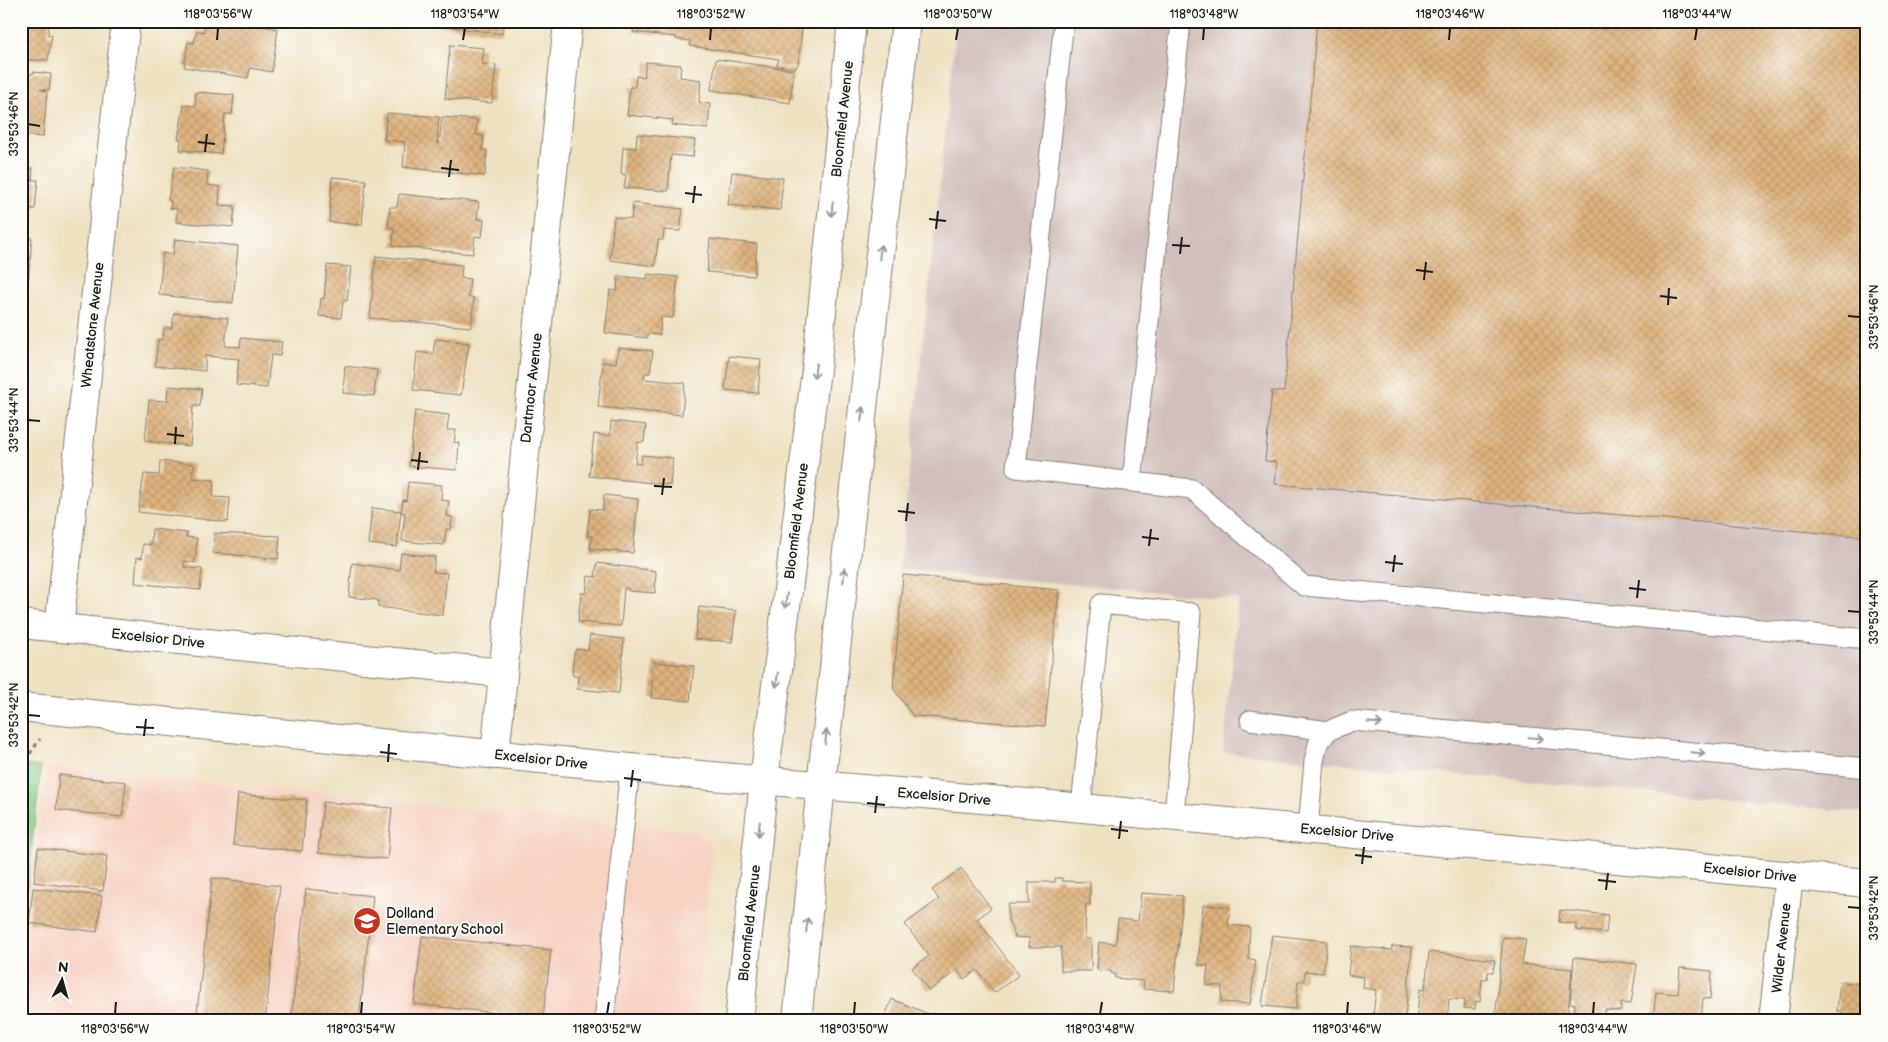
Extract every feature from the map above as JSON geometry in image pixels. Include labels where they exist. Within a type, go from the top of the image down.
[{"type":"main road","name":"Wheatstone Avenue","points":[[59,628],[126,21]]},
{"type":"main road","name":"Dartmoor Avenue","points":[[495,755],[568,21]]},
{"type":"main road","name":"Bloomfield Avenue","points":[[739,1021],[764,780],[816,370],[852,21]]},
{"type":"main road","points":[[797,1021],[821,785],[906,21]]},
{"type":"main road","name":"Excelsior Drive","points":[[21,624],[503,673]]},
{"type":"main road","name":"Excelsior Drive","points":[[21,707],[630,768],[1308,828],[1867,883]]},
{"type":"main road","name":"Wilder Avenue","points":[[1773,1021],[1789,875]]},
{"type":"lane","points":[[1064,21],[1016,468],[1192,489],[1304,586],[1867,639]]},
{"type":"lane","points":[[1132,482],[1181,21]]},
{"type":"lane","points":[[1081,808],[1101,604],[1191,612],[1174,816]]},
{"type":"lane","points":[[1250,720],[1328,731],[1352,722],[1867,768]]},
{"type":"lane","points":[[1308,828],[1314,761],[1318,744],[1328,731]]},
{"type":"lane","points":[[604,1021],[630,768]]},
{"type":"shaded area","points":[[957,21],[1867,21],[1867,813],[1223,752],[1239,599],[899,569]]},
{"type":"shaded area","name":"Dolland Elementary School","points":[[46,766],[696,832],[708,840],[713,852],[695,1021],[21,1021],[21,990]]},
{"type":"green space","points":[[21,765],[41,767],[21,937]]},
{"type":"building","points":[[21,21],[49,21],[48,35],[52,35],[48,60],[21,60]]},
{"type":"building","points":[[206,21],[237,21],[278,29],[272,72],[250,68],[248,78],[184,67],[188,42],[194,43],[197,31],[204,32]]},
{"type":"building","points":[[410,21],[504,21],[502,34]]},
{"type":"building","points":[[635,21],[803,21],[798,65],[795,68],[777,66],[779,59],[690,46],[690,41],[676,39],[676,37],[633,32]]},
{"type":"building","points":[[1317,21],[1867,21],[1867,537],[1275,484],[1277,462],[1265,461],[1272,391],[1284,392]]},
{"type":"building","points":[[450,45],[484,48],[482,64],[496,65],[492,103],[445,99]]},
{"type":"building","points":[[716,59],[794,70],[790,103],[711,90]]},
{"type":"building","points":[[646,62],[681,65],[680,77],[701,80],[699,102],[710,104],[708,129],[672,125],[673,120],[627,115],[630,87],[635,87],[636,76],[644,77]]},
{"type":"building","points":[[33,72],[51,74],[49,90],[40,89],[47,92],[43,137],[21,135],[21,73],[33,74]]},
{"type":"building","points":[[196,92],[234,95],[232,114],[225,114],[221,154],[180,150],[181,139],[178,139],[184,105],[195,106]]},
{"type":"building","points":[[387,113],[439,117],[437,143],[439,144],[442,117],[477,120],[476,135],[484,136],[482,150],[487,150],[485,176],[403,167],[405,142],[384,140]]},
{"type":"building","points":[[637,134],[695,140],[693,157],[671,155],[668,191],[624,188],[626,175],[621,174],[623,147],[636,148]]},
{"type":"building","points":[[21,152],[27,152],[25,168],[33,168],[32,180],[38,180],[35,209],[21,207]]},
{"type":"building","points":[[174,167],[208,171],[207,185],[220,187],[219,205],[235,206],[233,227],[176,222],[177,209],[170,208],[171,201],[168,200]]},
{"type":"building","points":[[732,172],[783,178],[780,210],[728,205]]},
{"type":"building","points":[[332,177],[366,180],[362,225],[329,222]]},
{"type":"building","points":[[399,194],[479,202],[477,219],[484,220],[482,237],[475,236],[473,254],[393,246],[394,228],[388,228],[390,207],[397,207]]},
{"type":"building","points":[[633,203],[683,209],[680,231],[664,230],[663,240],[658,240],[655,266],[610,260],[614,217],[631,219]]},
{"type":"building","points":[[21,237],[32,238],[28,284],[21,283]]},
{"type":"building","points":[[175,239],[238,246],[233,303],[159,295],[163,253],[173,255]]},
{"type":"building","points":[[710,239],[757,244],[754,276],[707,272]]},
{"type":"building","points":[[376,256],[462,265],[461,278],[470,279],[468,297],[474,298],[471,327],[370,318]]},
{"type":"building","points":[[327,265],[351,267],[347,301],[343,300],[341,318],[319,316],[321,298],[324,299]]},
{"type":"building","points":[[648,274],[678,277],[673,318],[661,317],[660,335],[648,334],[647,338],[605,333],[610,290],[617,291],[618,276],[647,279]]},
{"type":"building","points":[[174,313],[228,318],[225,346],[240,347],[241,338],[282,342],[280,356],[271,355],[267,388],[236,385],[239,359],[205,356],[205,371],[155,366],[158,339],[163,340],[164,328],[172,328]]},
{"type":"building","points":[[435,339],[469,343],[461,395],[413,390],[417,352],[433,354]]},
{"type":"building","points":[[618,348],[653,351],[650,373],[645,373],[644,379],[685,383],[682,415],[598,407],[603,362],[616,363]]},
{"type":"building","points":[[729,356],[761,359],[758,393],[725,390]]},
{"type":"building","points":[[345,366],[377,370],[374,396],[343,393]]},
{"type":"building","points":[[168,386],[202,389],[200,406],[193,406],[190,446],[145,441],[149,400],[167,401]]},
{"type":"building","points":[[415,411],[449,415],[447,430],[456,430],[454,442],[459,443],[457,470],[409,466]]},
{"type":"building","points":[[611,421],[646,425],[644,442],[638,442],[635,463],[641,464],[642,455],[673,458],[670,485],[589,476],[594,434],[610,436]]},
{"type":"building","points":[[160,461],[194,464],[192,478],[214,480],[213,497],[230,498],[228,522],[138,512],[144,474],[159,475]]},
{"type":"building","points":[[408,482],[442,485],[441,500],[449,501],[447,516],[452,517],[451,530],[446,529],[444,545],[402,541],[405,513],[401,512],[403,500],[406,501]]},
{"type":"building","points":[[604,495],[638,499],[633,553],[590,549],[592,536],[587,536],[590,509],[603,510]]},
{"type":"building","points":[[372,508],[401,511],[397,547],[368,544]]},
{"type":"building","points":[[152,529],[187,533],[186,537],[197,538],[195,563],[184,561],[184,567],[202,569],[200,590],[135,583],[137,557],[142,558],[143,544],[151,545]]},
{"type":"building","points":[[214,533],[280,536],[278,559],[213,553]]},
{"type":"building","points":[[401,553],[435,557],[433,572],[447,573],[443,615],[378,607],[378,600],[349,597],[352,563],[399,570]]},
{"type":"building","points":[[597,563],[656,571],[655,593],[629,591],[628,588],[624,588],[621,626],[578,622],[581,593],[586,593],[588,576],[597,577],[595,575]]},
{"type":"building","points":[[903,575],[1059,590],[1045,726],[913,716],[893,688]]},
{"type":"building","points":[[699,607],[736,611],[732,642],[695,639]]},
{"type":"building","points":[[590,635],[624,639],[619,693],[577,689],[578,676],[573,676],[572,671],[574,654],[576,649],[588,650]]},
{"type":"building","points":[[654,662],[694,666],[690,701],[651,698]]},
{"type":"building","points":[[59,775],[126,782],[122,817],[56,810]]},
{"type":"building","points":[[238,794],[307,800],[302,851],[233,845]]},
{"type":"building","points":[[323,802],[392,808],[387,859],[318,853]]},
{"type":"building","points":[[38,848],[107,856],[103,891],[34,882]]},
{"type":"building","points":[[961,868],[991,908],[977,919],[1019,975],[994,993],[977,970],[964,979],[957,970],[929,991],[912,968],[929,956],[905,924],[939,899],[932,890]]},
{"type":"building","points":[[212,878],[280,886],[265,1021],[196,1021]]},
{"type":"building","points":[[1055,878],[1062,878],[1062,881],[1090,882],[1090,905],[1086,904],[1085,939],[1091,939],[1091,971],[1061,971],[1061,947],[1029,947],[1030,938],[1015,937],[1008,919],[1008,904],[1029,904],[1029,882],[1055,882]]},
{"type":"building","points":[[33,888],[102,896],[97,932],[29,923]]},
{"type":"building","points":[[306,889],[373,896],[359,1021],[291,1021]]},
{"type":"building","points":[[1141,893],[1183,896],[1174,991],[1143,989],[1144,981],[1115,978],[1115,974],[1111,973],[1111,971],[1097,970],[1099,942],[1116,944],[1118,919],[1138,921]]},
{"type":"building","points":[[1203,905],[1230,907],[1228,925],[1250,927],[1248,959],[1256,960],[1250,1004],[1221,1002],[1222,986],[1206,985],[1208,965],[1198,965]]},
{"type":"building","points":[[1560,910],[1608,915],[1606,933],[1576,930],[1576,924],[1559,922]]},
{"type":"building","points":[[1272,935],[1327,941],[1323,973],[1305,971],[1304,981],[1298,981],[1296,1009],[1262,1006]]},
{"type":"building","points":[[422,936],[551,950],[543,1018],[414,1004]]},
{"type":"building","points":[[1503,937],[1526,939],[1522,964],[1572,969],[1567,1021],[1495,1021]]},
{"type":"building","points":[[1351,946],[1392,950],[1392,946],[1412,947],[1405,1019],[1373,1016],[1376,990],[1363,988],[1364,977],[1348,975]]},
{"type":"building","points":[[1429,952],[1495,960],[1493,972],[1488,972],[1487,979],[1482,979],[1480,1002],[1476,1001],[1475,1009],[1464,1008],[1465,1000],[1449,999],[1447,1021],[1416,1021],[1420,989],[1425,990]]},
{"type":"building","points":[[1574,957],[1637,964],[1631,1004],[1621,1003],[1621,1011],[1605,1010],[1604,1021],[1573,1021],[1575,1004],[1570,1003]]},
{"type":"building","points":[[1680,968],[1712,971],[1710,999],[1703,998],[1701,1021],[1653,1021],[1656,992],[1678,994]]},
{"type":"building","points":[[1840,982],[1867,984],[1867,1021],[1842,1021],[1843,1012],[1837,1011]]},
{"type":"building","points":[[892,999],[931,1015],[932,1013],[950,1021],[883,1021]]},
{"type":"place","name":"Dolland Elementary School","points":[[367,921]]}]
